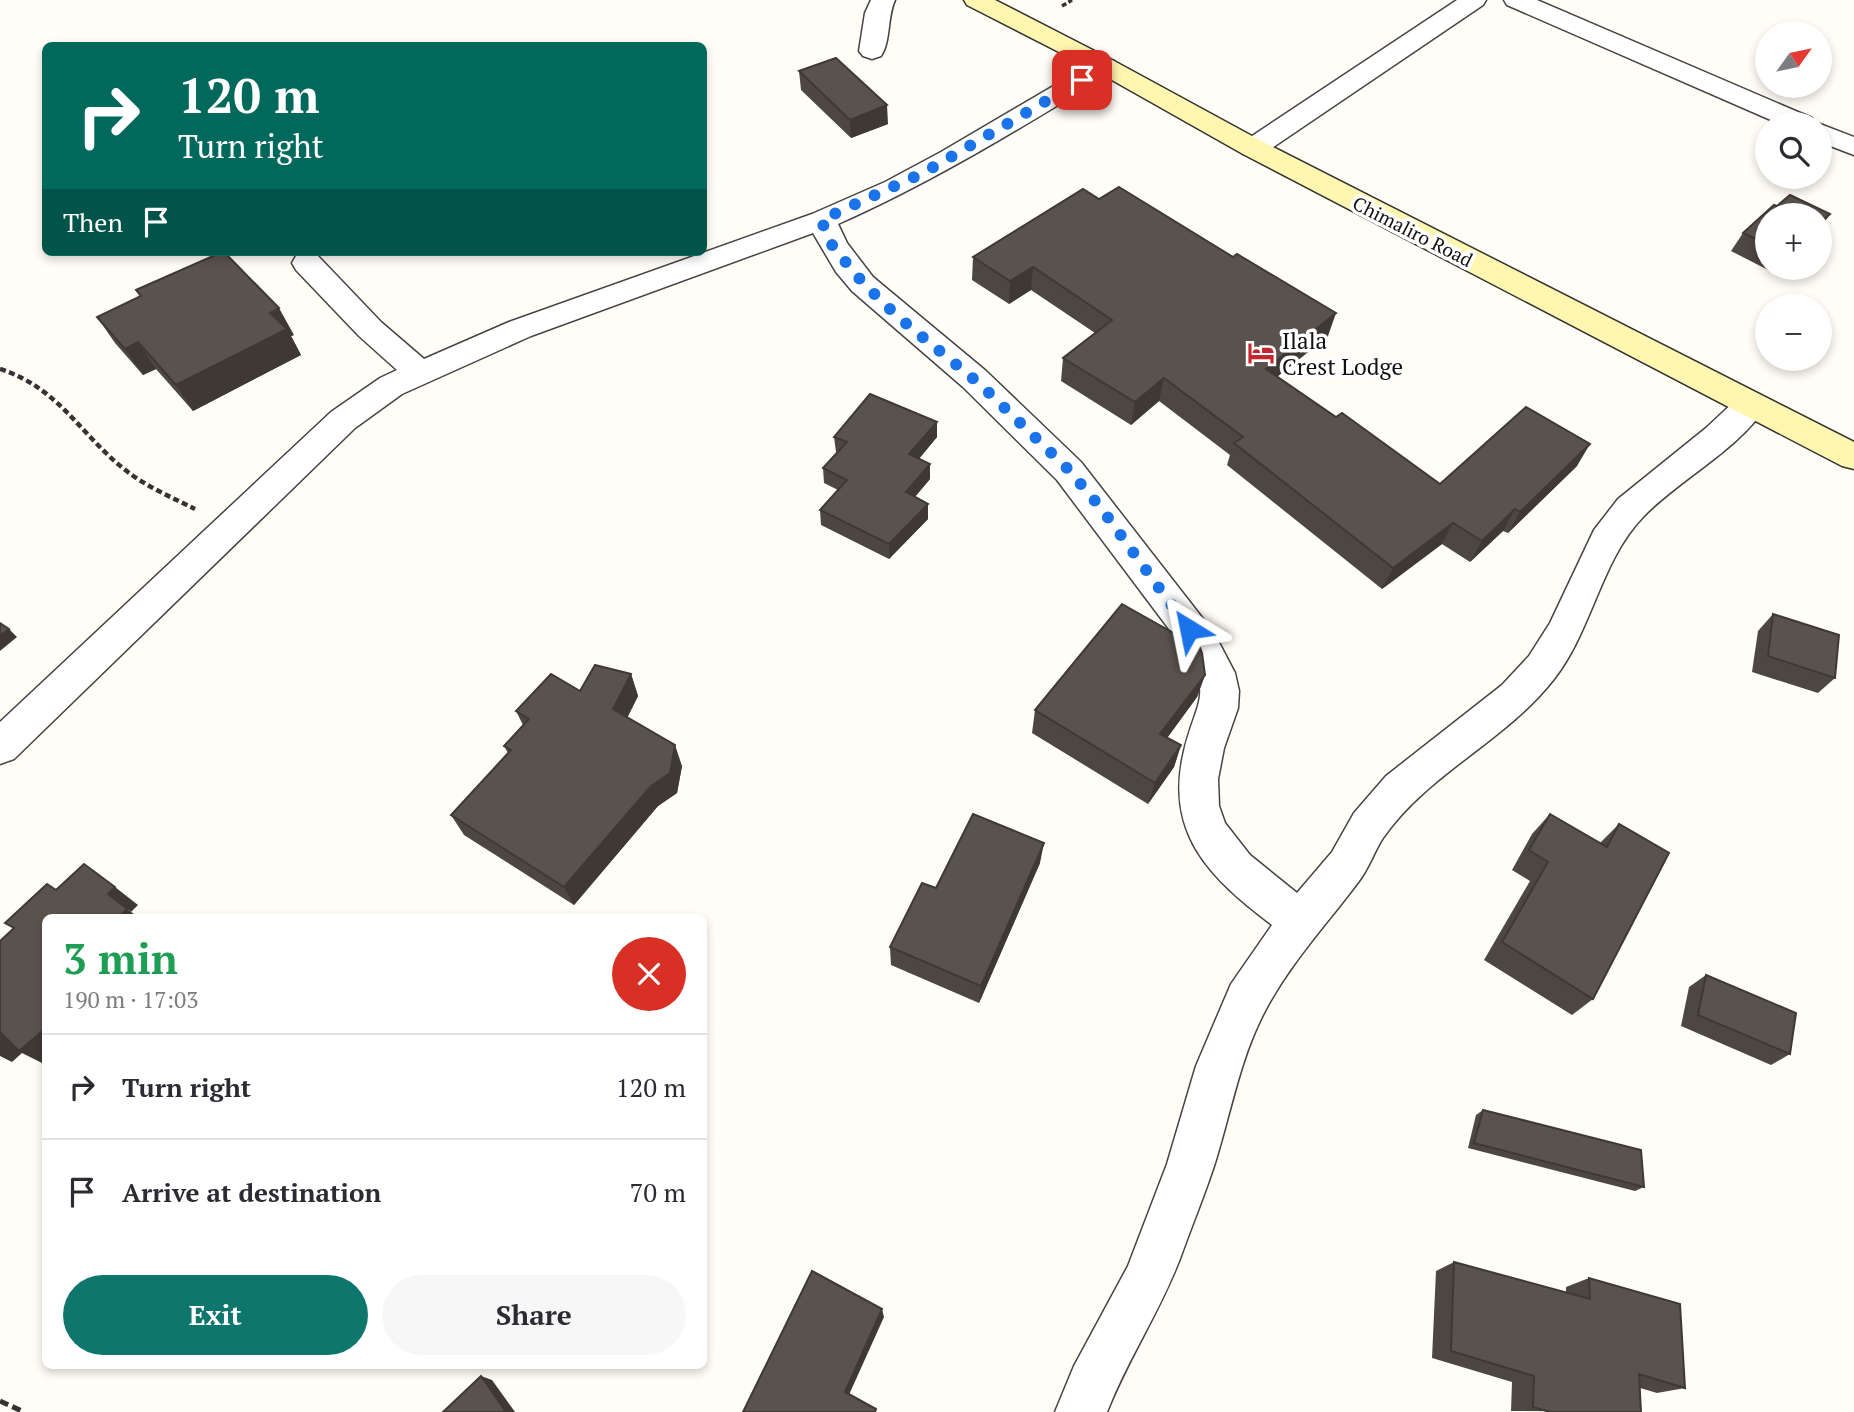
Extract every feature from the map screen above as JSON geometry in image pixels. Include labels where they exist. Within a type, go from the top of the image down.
[{"type":"street","points":[[872,51],[877,13],[883,0]]},
{"type":"street","name":"Chimaliro Road","points":[[976,0],[1105,66],[1252,148],[1750,406],[1854,457]]},
{"type":"street","points":[[1252,148],[1474,0]]},
{"type":"street","points":[[1516,0],[1774,112]]},
{"type":"street","points":[[0,747],[343,420],[391,386],[520,329],[821,220],[895,188],[951,158],[1105,66]]},
{"type":"street","points":[[1832,137],[1854,147]]},
{"type":"street","points":[[821,220],[833,247],[864,284],[897,316],[981,385],[1068,469],[1101,508],[1136,559],[1176,609],[1219,679],[1221,702],[1196,779],[1199,813],[1212,843],[1229,863],[1300,921]]},
{"type":"street","points":[[307,263],[370,329],[419,372]]},
{"type":"street","points":[[1081,1412],[1092,1384],[1147,1280],[1183,1186],[1219,1066],[1242,1010],[1264,971],[1300,921],[1347,865],[1368,826],[1399,788],[1516,696],[1542,667],[1571,619],[1606,540],[1630,508],[1718,436],[1750,406]]},
{"type":"path","points":[[0,369],[28,378],[56,397],[102,450],[125,470],[229,527]]},
{"type":"path","points":[[0,1401],[24,1412]]},
{"type":"building","points":[[836,58],[887,105],[850,120],[799,71]]},
{"type":"building","points":[[1119,187],[1233,257],[1237,254],[1336,313],[1266,369],[1336,417],[1342,413],[1440,484],[1526,407],[1590,444],[1520,512],[1515,509],[1482,541],[1453,523],[1393,568],[1234,443],[1243,437],[1164,378],[1135,402],[1063,358],[1112,320],[1033,267],[1010,281],[973,257],[1083,189],[1099,199]]},
{"type":"building","points":[[1790,195],[1807,203],[1781,203]]},
{"type":"building","points":[[1755,222],[1755,239],[1743,233]]},
{"type":"building","points":[[213,256],[228,256],[279,308],[270,313],[287,329],[176,385],[138,342],[125,349],[97,317],[141,296],[136,290]]},
{"type":"building","points":[[870,394],[937,422],[909,454],[930,464],[906,492],[928,504],[889,544],[820,510],[847,480],[823,468],[847,442],[834,437]]},
{"type":"building","points":[[1122,604],[1200,648],[1202,653],[1205,675],[1160,734],[1181,745],[1155,783],[1035,710]]},
{"type":"building","points":[[1773,614],[1839,635],[1835,678],[1768,656]]},
{"type":"building","points":[[0,623],[9,629],[0,636]]},
{"type":"building","points":[[595,665],[631,674],[613,709],[675,745],[670,773],[651,786],[564,887],[451,815],[511,750],[504,746],[529,719],[516,711],[551,674],[580,691]]},
{"type":"building","points":[[973,814],[1044,843],[981,986],[890,947],[922,883],[936,888]]},
{"type":"building","points":[[1550,814],[1607,847],[1619,824],[1669,853],[1593,999],[1502,942],[1548,862],[1529,850]]},
{"type":"building","points":[[84,864],[115,887],[108,894],[127,909],[122,914],[42,914],[42,1031],[19,1051],[0,1032],[0,941],[14,928],[5,923],[47,884],[56,890]]},
{"type":"building","points":[[1706,975],[1796,1013],[1790,1054],[1698,1015]]},
{"type":"building","points":[[1483,1110],[1641,1150],[1644,1187],[1474,1143]]},
{"type":"building","points":[[1454,1262],[1590,1299],[1589,1278],[1680,1304],[1685,1388],[1639,1374],[1641,1412],[1550,1412],[1533,1407],[1534,1376],[1451,1351]]},
{"type":"building","points":[[812,1271],[882,1309],[845,1392],[876,1409],[875,1412],[743,1412]]},
{"type":"building","points":[[481,1376],[506,1412],[443,1412]]},
{"type":"place","name":"Ilala Crest Lodge","points":[[1261,353]]},
{"type":"route","points":[[1082,80],[925,172],[821,220],[833,247],[864,284],[897,316],[981,385],[1068,469],[1101,508],[1189,629]]}]
